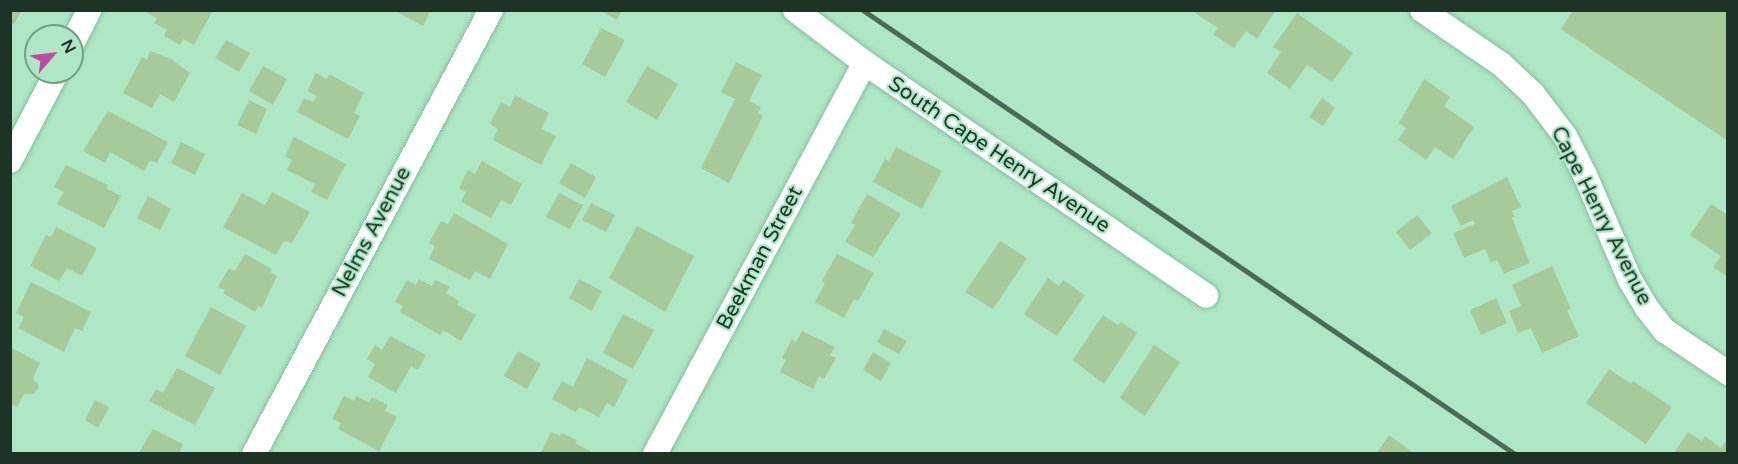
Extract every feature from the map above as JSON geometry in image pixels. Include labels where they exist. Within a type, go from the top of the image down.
[{"type":"street","points":[[82,24],[89,10]]},
{"type":"street","name":"Nelms Avenue","points":[[254,453],[490,10]]},
{"type":"street","name":"South Cape Henry Avenue","points":[[795,10],[865,63],[1206,296]]},
{"type":"street","name":"Cape Henry Avenue","points":[[1422,10],[1501,64],[1533,94],[1565,136],[1585,175],[1630,280],[1646,307],[1665,331],[1728,373]]},
{"type":"street","name":"Beekman Street","points":[[655,453],[865,63]]},
{"type":"street","points":[[10,161],[51,84]]},
{"type":"building","points":[[10,10],[22,10],[14,24],[10,22]]},
{"type":"building","points":[[148,10],[213,10],[194,45],[183,39],[180,45],[164,36],[167,30],[154,23],[157,18],[147,13]]},
{"type":"building","points":[[394,10],[431,10],[423,26]]},
{"type":"building","points":[[599,10],[622,10],[617,20]]},
{"type":"building","points":[[1196,10],[1276,10],[1257,39],[1246,31],[1234,48],[1213,34],[1218,28],[1195,13]]},
{"type":"building","points":[[1573,10],[1728,10],[1728,141],[1561,29]]},
{"type":"building","points":[[1297,13],[1353,53],[1332,82],[1307,65],[1290,89],[1267,73],[1281,52],[1273,47]]},
{"type":"building","points":[[601,28],[625,40],[605,77],[582,64]]},
{"type":"building","points":[[226,40],[250,53],[239,72],[215,58]]},
{"type":"building","points":[[150,51],[171,59],[190,73],[174,102],[160,94],[152,108],[123,93],[142,57],[147,60]]},
{"type":"building","points":[[736,62],[762,75],[749,101],[761,107],[758,113],[763,116],[729,183],[701,168],[735,99],[721,92]]},
{"type":"building","points":[[263,66],[287,79],[273,105],[249,91]]},
{"type":"building","points":[[647,66],[678,84],[657,120],[626,102]]},
{"type":"building","points":[[316,73],[327,79],[329,74],[364,93],[354,113],[360,116],[348,139],[297,112],[304,98],[313,102],[317,96],[307,91]]},
{"type":"building","points":[[1424,79],[1450,97],[1444,106],[1474,127],[1453,159],[1435,147],[1426,160],[1398,140],[1406,128],[1399,123]]},
{"type":"building","points":[[515,95],[549,113],[541,129],[556,136],[541,165],[493,140],[498,129],[490,124],[501,102],[510,107]]},
{"type":"building","points":[[1322,98],[1335,108],[1323,126],[1309,117]]},
{"type":"building","points":[[249,100],[267,109],[256,134],[237,125]]},
{"type":"building","points":[[108,111],[168,142],[157,163],[150,160],[144,171],[110,152],[105,163],[83,151]]},
{"type":"building","points":[[294,137],[346,164],[327,200],[311,192],[315,184],[287,170],[292,160],[285,156]]},
{"type":"building","points":[[181,142],[205,154],[195,175],[171,163]]},
{"type":"building","points":[[896,147],[942,171],[922,209],[873,182],[885,159],[889,161]]},
{"type":"building","points":[[482,161],[522,184],[511,205],[501,200],[491,218],[461,202],[466,192],[459,188],[468,170],[475,174]]},
{"type":"building","points":[[571,163],[596,177],[585,198],[559,183]]},
{"type":"building","points":[[66,165],[108,185],[106,188],[121,196],[104,228],[57,204],[64,192],[54,187]]},
{"type":"building","points":[[1507,177],[1521,207],[1512,211],[1515,217],[1512,218],[1530,263],[1504,274],[1497,260],[1491,262],[1485,249],[1464,258],[1453,233],[1475,224],[1473,220],[1461,226],[1451,206]]},
{"type":"building","points":[[272,192],[310,212],[292,243],[284,241],[276,255],[223,227],[242,193],[265,205]]},
{"type":"building","points":[[559,193],[583,205],[570,229],[546,217]]},
{"type":"building","points":[[867,194],[901,214],[873,257],[845,242],[855,225],[851,223]]},
{"type":"building","points":[[148,196],[171,209],[160,230],[137,218]]},
{"type":"building","points":[[591,203],[615,215],[606,232],[582,220]]},
{"type":"building","points":[[1711,204],[1728,215],[1728,277],[1713,267],[1721,256],[1690,235]]},
{"type":"building","points":[[454,213],[508,244],[490,279],[475,271],[470,280],[429,259],[435,246],[429,243],[441,221],[448,224]]},
{"type":"building","points":[[1417,215],[1432,233],[1410,250],[1396,232]]},
{"type":"building","points":[[637,226],[694,256],[665,312],[609,278]]},
{"type":"building","points":[[56,227],[97,248],[82,276],[67,268],[59,281],[30,266],[46,235],[51,237]]},
{"type":"building","points":[[1000,241],[1027,258],[993,309],[965,292]]},
{"type":"building","points":[[245,254],[272,269],[270,272],[277,276],[262,308],[258,306],[255,312],[223,293],[225,290],[218,287],[229,268],[235,271]]},
{"type":"building","points":[[837,254],[874,273],[858,301],[854,299],[844,318],[815,302],[825,283],[822,281]]},
{"type":"building","points":[[1552,266],[1571,309],[1567,310],[1579,336],[1542,353],[1531,328],[1518,333],[1509,311],[1521,306],[1512,285]]},
{"type":"building","points":[[1048,278],[1059,286],[1063,280],[1085,295],[1057,336],[1024,314]]},
{"type":"building","points":[[419,279],[432,286],[435,280],[450,287],[446,293],[459,301],[457,305],[476,315],[461,341],[443,330],[440,335],[400,312],[403,306],[395,302],[407,280],[416,285]]},
{"type":"building","points":[[579,279],[602,291],[592,311],[569,298]]},
{"type":"building","points":[[31,282],[91,312],[82,331],[75,328],[64,352],[18,328],[24,317],[16,313]]},
{"type":"building","points":[[1496,298],[1507,323],[1481,335],[1470,310]]},
{"type":"building","points":[[211,307],[246,326],[220,375],[185,356]]},
{"type":"building","points":[[623,314],[654,330],[633,369],[603,353]]},
{"type":"building","points":[[1103,315],[1118,325],[1121,322],[1137,333],[1104,384],[1073,360]]},
{"type":"building","points":[[884,329],[907,341],[899,354],[877,342]]},
{"type":"building","points":[[802,331],[835,347],[830,355],[836,358],[824,379],[819,376],[813,389],[780,372],[786,360],[782,358],[792,339],[796,342]]},
{"type":"building","points":[[390,336],[426,355],[418,370],[411,366],[396,393],[368,377],[375,364],[367,359],[375,345],[382,350]]},
{"type":"building","points":[[1154,345],[1180,362],[1145,416],[1120,398]]},
{"type":"building","points":[[10,347],[40,363],[33,378],[39,386],[34,394],[24,394],[17,407],[10,404]]},
{"type":"building","points":[[518,351],[541,364],[527,389],[504,376]]},
{"type":"building","points":[[873,352],[891,363],[881,381],[863,370]]},
{"type":"building","points":[[587,358],[628,380],[614,407],[607,403],[599,417],[579,407],[576,412],[552,399],[562,381],[573,387]]},
{"type":"building","points":[[177,368],[215,388],[195,425],[149,401],[156,389],[163,393]]},
{"type":"building","points":[[1609,369],[1631,384],[1633,381],[1672,407],[1646,444],[1586,403]]},
{"type":"building","points":[[344,396],[354,401],[356,396],[369,402],[372,397],[388,405],[385,411],[397,417],[379,451],[338,429],[341,423],[332,419]]},
{"type":"building","points":[[95,400],[109,407],[98,428],[85,420]]},
{"type":"building","points":[[153,429],[183,444],[179,454],[138,454]]},
{"type":"building","points":[[551,432],[560,436],[562,433],[577,440],[575,443],[590,451],[589,454],[540,454]]},
{"type":"building","points":[[1688,432],[1702,441],[1705,436],[1721,448],[1725,442],[1728,444],[1728,454],[1673,454]]},
{"type":"building","points":[[1389,435],[1415,454],[1376,454]]},
{"type":"railway","points":[[863,10],[1515,454]]}]
